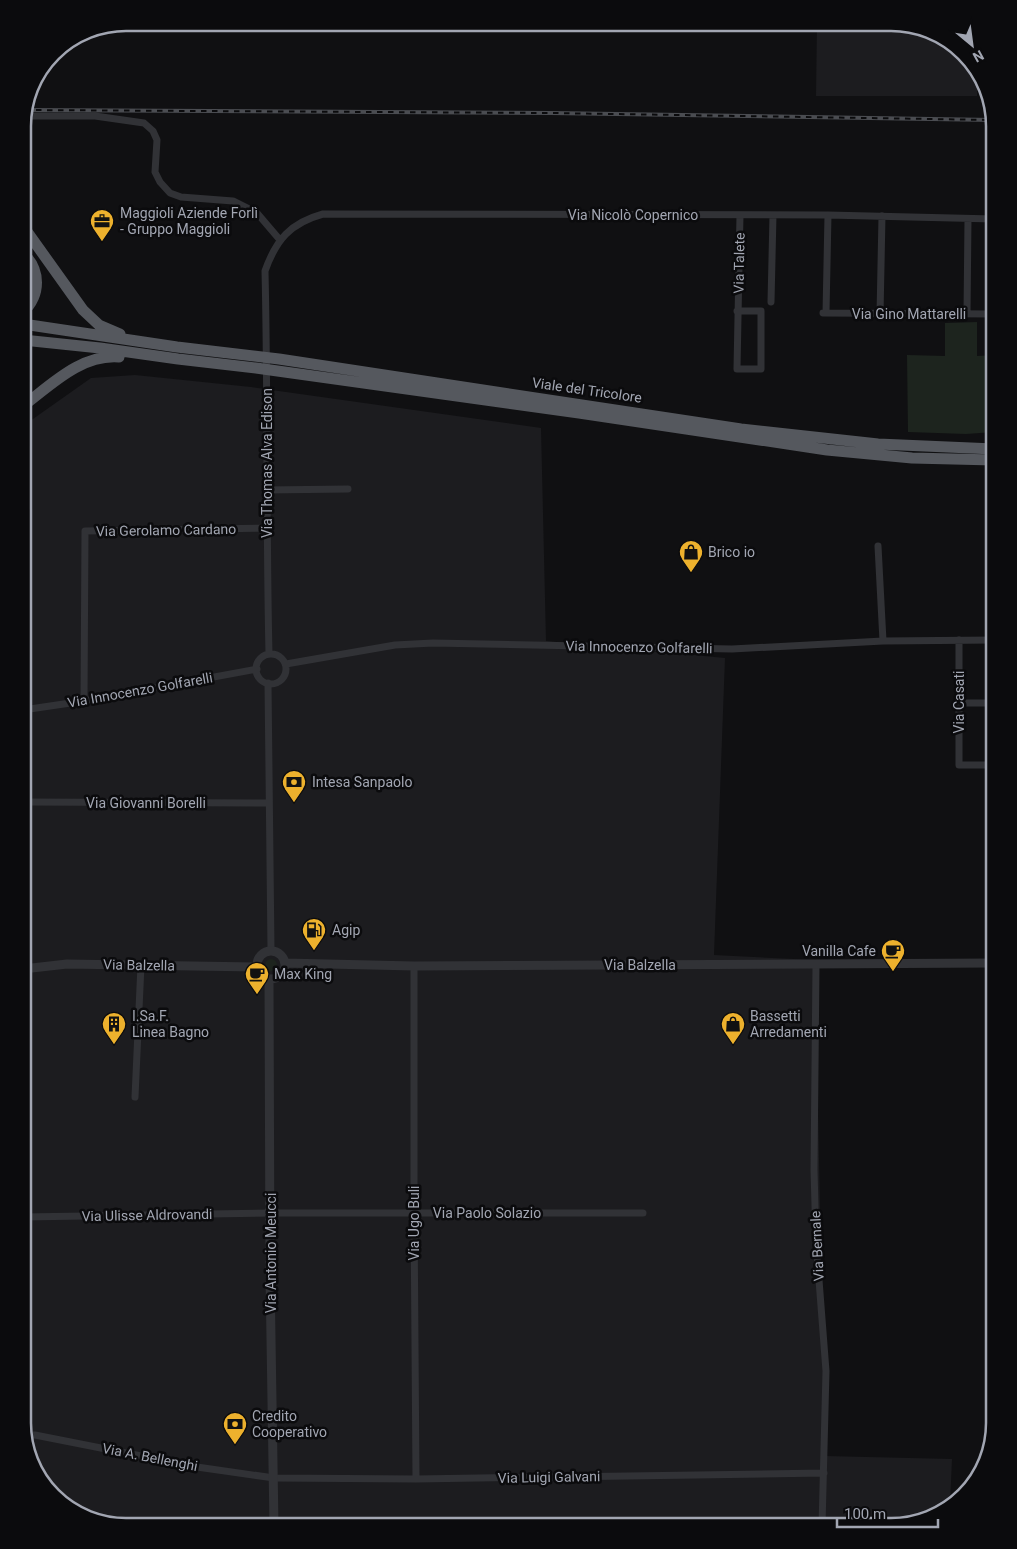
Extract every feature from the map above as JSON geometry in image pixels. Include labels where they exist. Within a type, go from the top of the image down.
[{"type":"highway","points":[[31,237],[83,310],[99,324],[118,334],[178,347]]},
{"type":"highway","points":[[31,264],[35,270],[37,282],[35,295],[31,302]]},
{"type":"highway","points":[[31,325],[178,347]]},
{"type":"highway","points":[[31,341],[178,359]]},
{"type":"highway","name":"Viale del Tricolore","points":[[178,347],[279,359],[560,406]]},
{"type":"highway","points":[[31,400],[74,368],[98,358],[117,356],[154,361],[178,359]]},
{"type":"highway","name":"Viale del Tricolore","points":[[178,359],[741,429],[878,444],[986,449]]},
{"type":"highway","name":"Viale del Tricolore","points":[[579,408],[827,450],[912,458],[986,460]]},
{"type":"street","points":[[32,116],[95,116],[144,123],[153,131],[157,140],[155,172],[160,182],[170,193],[181,197],[233,201],[257,213],[280,240]]},
{"type":"street","name":"Via Nicolò Copernico","points":[[265,271],[271,254],[280,240],[296,225],[323,214],[828,215],[986,220]]},
{"type":"street","name":"Via Talete","points":[[737,311],[761,311],[761,369],[737,369],[737,311],[740,215]]},
{"type":"street","points":[[771,302],[773,215]]},
{"type":"street","name":"Via Gino Mattarelli","points":[[828,215],[824,313],[986,314]]},
{"type":"street","points":[[880,314],[882,216]]},
{"type":"street","points":[[967,314],[968,219]]},
{"type":"street","name":"Via Thomas Alva Edison","points":[[265,271],[267,387],[266,528],[269,654]]},
{"type":"street","points":[[266,490],[348,489]]},
{"type":"street","name":"Via Gerolamo Cardano","points":[[84,701],[85,531],[266,528]]},
{"type":"street","points":[[878,546],[883,641]]},
{"type":"street","name":"Via Casati","points":[[959,640],[959,764],[986,765]]},
{"type":"street","name":"Via Innocenzo Golfarelli","points":[[286,664],[394,645],[433,643],[732,649],[883,641],[986,640]]},
{"type":"street","points":[[269,654],[281,657],[286,664],[284,677],[277,683],[268,683],[260,678],[256,669],[258,661],[269,654]]},
{"type":"street","name":"Via Innocenzo Golfarelli","points":[[31,709],[84,701],[256,669]]},
{"type":"street","points":[[268,683],[271,950]]},
{"type":"street","points":[[959,703],[986,703]]},
{"type":"street","name":"Via Giovanni Borelli","points":[[31,802],[269,803]]},
{"type":"street","points":[[271,950],[279,952],[285,963],[281,975],[274,979],[261,975],[256,967],[256,962],[262,953],[271,950]]},
{"type":"street","name":"Via Balzella","points":[[285,963],[414,966],[986,963]]},
{"type":"street","name":"Via Balzella","points":[[31,968],[67,964],[256,967]]},
{"type":"street","points":[[135,1097],[141,965]]},
{"type":"street","name":"Via Bernale","points":[[816,965],[814,1170],[816,1241],[826,1371],[822,1518]]},
{"type":"street","name":"Via Ugo Buli","points":[[414,966],[416,1479]]},
{"type":"street","name":"Via Antonio Meucci","points":[[269,979],[274,1518]]},
{"type":"street","name":"Via Paolo Solazio","points":[[271,1213],[643,1213]]},
{"type":"street","name":"Via Ulisse Aldrovandi","points":[[31,1217],[271,1213]]},
{"type":"street","name":"Via A. Bellenghi","points":[[32,1435],[196,1467],[274,1478]]},
{"type":"street","name":"Via Luigi Galvani","points":[[274,1478],[416,1479],[824,1473]]},
{"type":"shaded area","points":[[817,31],[897,31],[921,36],[947,50],[947,70],[967,70],[977,88],[977,96],[816,96]]},
{"type":"shaded area","points":[[977,322],[977,356],[986,355],[986,433],[966,434],[908,432],[907,355],[945,356],[945,323]]},
{"type":"shaded area","points":[[135,375],[251,387],[541,428],[546,641],[725,658],[714,955],[815,960],[825,1456],[952,1459],[950,1496],[948,1498],[927,1510],[903,1517],[890,1518],[120,1518],[96,1513],[84,1508],[59,1490],[51,1480],[39,1459],[32,1435],[31,1422],[31,420],[91,378]]},
{"type":"shaded area","points":[[273,959],[276,960],[276,970],[269,971],[266,970],[265,963],[266,960]]},
{"type":"railway","points":[[33,110],[551,113],[985,120]]},
{"type":"place","name":"Maggioli Aziende Forlì - Gruppo Maggioli","points":[[102,242]]},
{"type":"place","name":"Brico io","points":[[691,573]]},
{"type":"place","name":"Intesa Sanpaolo","points":[[294,803]]},
{"type":"place","name":"Agip","points":[[314,951]]},
{"type":"place","name":"Vanilla Cafe","points":[[893,972]]},
{"type":"place","name":"Max King","points":[[257,995]]},
{"type":"place","name":"I.Sa.F. Linea Bagno","points":[[114,1045]]},
{"type":"place","name":"Bassetti Arredamenti","points":[[733,1045]]},
{"type":"place","name":"Credito Cooperativo","points":[[235,1445]]}]
